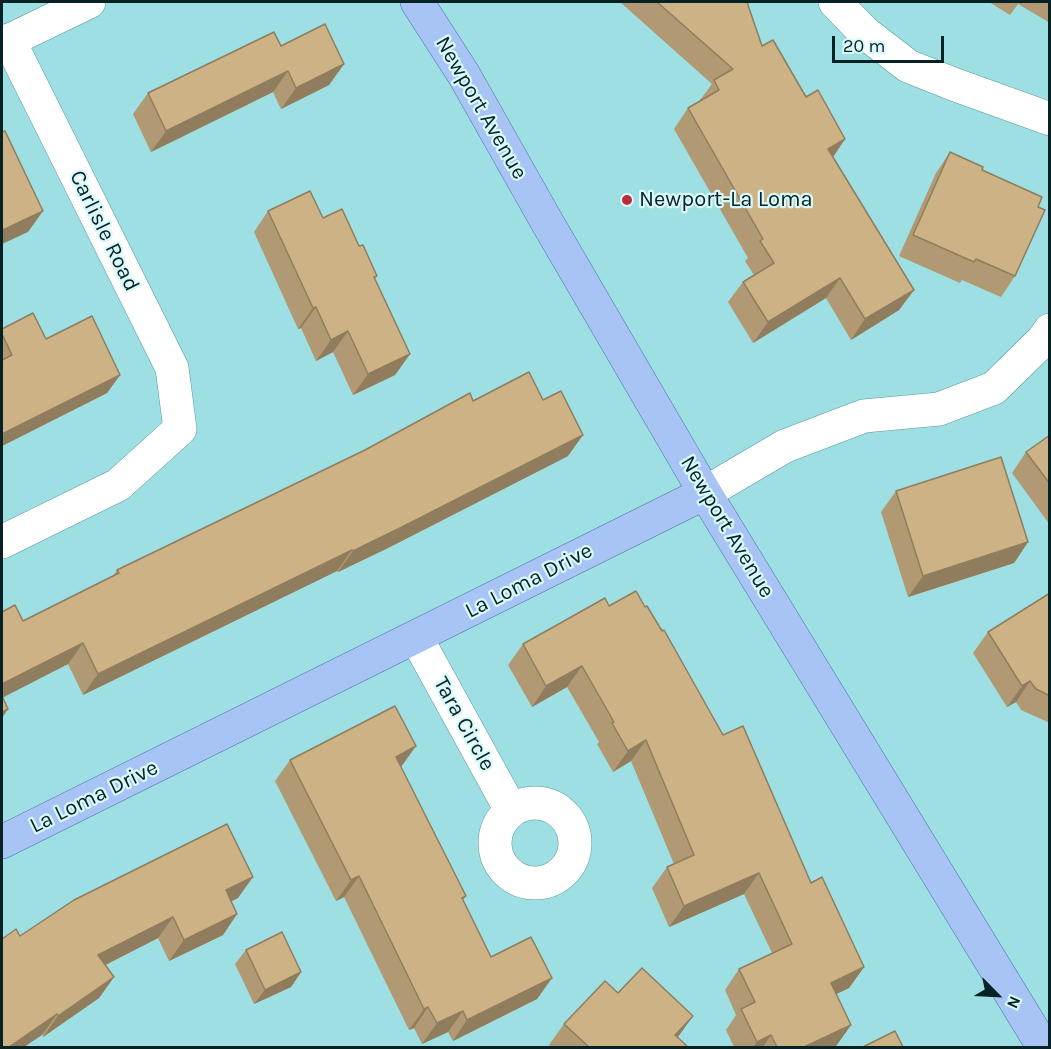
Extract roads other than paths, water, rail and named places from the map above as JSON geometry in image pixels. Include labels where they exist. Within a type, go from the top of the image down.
[{"type":"main road","name":"Newport Avenue","points":[[417,2],[464,75],[705,493],[1044,1047]]},
{"type":"main road","name":"La Loma Drive","points":[[2,842],[705,493]]},
{"type":"street","points":[[5,42],[89,2]]},
{"type":"street","points":[[835,2],[864,32],[908,66],[1050,119]]},
{"type":"street","name":"Carlisle Road","points":[[2,542],[118,485],[180,429],[172,369],[5,42]]},
{"type":"street","name":"La Loma Drive","points":[[705,493],[785,446],[864,416],[939,409],[994,388],[1043,340],[1050,330]]},
{"type":"street","name":"Tara Circle","points":[[416,637],[511,810]]},
{"type":"place","name":"Newport-La Loma","points":[[627,200]]}]
